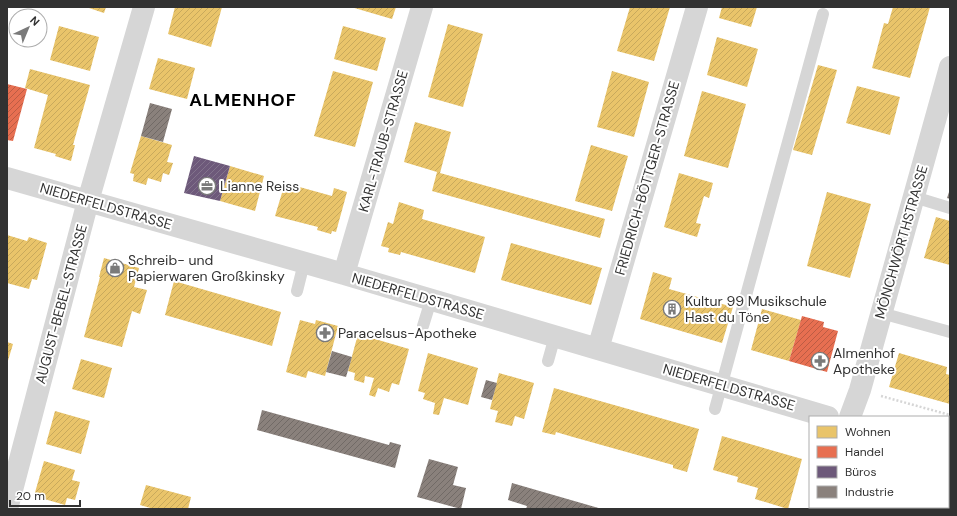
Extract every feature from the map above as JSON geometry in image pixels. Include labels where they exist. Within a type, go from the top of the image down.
[{"type":"street","name":"AUGUST-BEBEL-STRASSE","points":[[7,508],[88,201],[144,7]]},
{"type":"street","name":"KARL-TRAUB-STRASSE","points":[[344,274],[422,7]]},
{"type":"street","name":"FRIEDRICH-BÖTTGER-STRASSE","points":[[598,349],[697,7]]},
{"type":"street","name":"MÖNCHWÖRTHSTRASSE","points":[[850,416],[860,390],[949,72]]},
{"type":"street","name":"NIEDERFELDSTRASSE","points":[[7,178],[344,274],[825,416]]},
{"type":"lane","points":[[716,410],[823,14]]},
{"type":"lane","points":[[914,197],[950,208]]},
{"type":"lane","points":[[297,291],[304,263]]},
{"type":"lane","points":[[424,326],[431,300]]},
{"type":"lane","points":[[881,313],[950,332]]},
{"type":"lane","points":[[548,361],[555,336]]},
{"type":"path","points":[[860,390],[950,415]]},
{"type":"building: Wohnen","points":[[86,7],[106,7],[104,13]]},
{"type":"building: Wohnen","points":[[175,7],[222,7],[211,47],[168,34]]},
{"type":"building: Wohnen","points":[[351,7],[396,7],[392,19]]},
{"type":"building: Wohnen","points":[[630,7],[670,7],[654,61],[617,51]]},
{"type":"building: Wohnen","points":[[722,7],[757,7],[751,27],[719,18]]},
{"type":"building: Wohnen","points":[[893,7],[930,7],[910,78],[872,68],[884,23],[888,24]]},
{"type":"building: Wohnen","points":[[448,24],[483,34],[463,107],[428,97]]},
{"type":"building: Wohnen","points":[[59,26],[99,37],[90,71],[50,60]]},
{"type":"building: Wohnen","points":[[343,26],[386,38],[377,71],[334,59]]},
{"type":"building: Wohnen","points":[[717,37],[758,49],[747,87],[707,75]]},
{"type":"building: Wohnen","points":[[158,58],[195,68],[187,99],[149,89]]},
{"type":"building: Wohnen","points":[[818,65],[837,70],[812,155],[793,150]]},
{"type":"building: Wohnen","points":[[30,69],[90,85],[73,145],[75,145],[71,161],[55,156],[56,154],[34,148],[48,95],[25,88]]},
{"type":"building: Wohnen","points":[[333,71],[373,82],[355,147],[314,136]]},
{"type":"building: Wohnen","points":[[612,71],[649,82],[634,137],[597,127]]},
{"type":"building: Wohnen","points":[[857,86],[900,97],[890,135],[846,123]]},
{"type":"building: Wohnen","points":[[702,91],[746,104],[728,168],[684,156]]},
{"type":"building: Wohnen","points":[[415,122],[451,132],[440,173],[605,219],[600,238],[432,191],[437,172],[404,162]]},
{"type":"building: Wohnen","points":[[141,136],[172,145],[167,162],[173,163],[169,175],[163,173],[161,182],[148,178],[146,185],[133,181],[134,174],[130,173]]},
{"type":"building: Wohnen","points":[[591,145],[628,156],[612,211],[575,201]]},
{"type":"building: Wohnen","points":[[230,166],[264,176],[255,211],[220,201]]},
{"type":"building: Wohnen","points":[[679,173],[713,183],[709,198],[704,196],[696,223],[701,224],[697,237],[664,227]]},
{"type":"building: Wohnen","points":[[285,183],[332,196],[334,188],[347,192],[336,232],[332,231],[331,234],[317,230],[318,227],[275,216]]},
{"type":"building: Wohnen","points":[[827,192],[871,204],[850,278],[807,266]]},
{"type":"building: Wohnen","points":[[399,202],[424,210],[422,219],[485,237],[475,273],[401,252],[400,255],[388,252],[389,248],[381,246],[388,222],[393,224]]},
{"type":"building: Wohnen","points":[[936,217],[950,221],[950,265],[924,258]]},
{"type":"building: Wohnen","points":[[7,235],[27,241],[29,237],[47,243],[37,280],[32,279],[29,289],[7,283]]},
{"type":"building: Wohnen","points":[[511,243],[602,268],[591,305],[501,280]]},
{"type":"building: Wohnen","points":[[104,258],[139,268],[134,287],[147,290],[140,314],[132,311],[122,347],[84,337]]},
{"type":"building: Wohnen","points":[[653,272],[672,278],[669,289],[733,307],[722,343],[640,319]]},
{"type":"building: Wohnen","points":[[174,281],[281,312],[272,346],[165,315]]},
{"type":"building: Wohnen","points":[[762,309],[801,320],[789,361],[751,350]]},
{"type":"building: Wohnen","points":[[300,320],[315,324],[316,320],[338,326],[325,376],[308,371],[306,378],[286,372]]},
{"type":"building: Wohnen","points":[[358,334],[409,349],[399,385],[392,383],[389,392],[378,388],[375,397],[369,395],[374,378],[365,376],[364,383],[354,380],[355,373],[348,371]]},
{"type":"building: Wohnen","points":[[7,342],[13,344],[7,364]]},
{"type":"building: Wohnen","points":[[428,353],[478,368],[468,405],[444,398],[439,415],[433,414],[435,403],[423,399],[425,393],[418,391]]},
{"type":"building: Wohnen","points":[[899,353],[947,367],[946,374],[950,375],[950,404],[889,387]]},
{"type":"building: Wohnen","points":[[81,359],[112,368],[104,398],[72,389]]},
{"type":"building: Wohnen","points":[[499,373],[534,383],[524,419],[515,416],[512,426],[495,422],[498,411],[490,409]]},
{"type":"building: Wohnen","points":[[554,388],[699,429],[687,472],[673,468],[673,465],[556,432],[555,435],[542,432]]},
{"type":"building: Wohnen","points":[[55,411],[90,421],[81,454],[46,444]]},
{"type":"building: Wohnen","points":[[722,436],[802,459],[788,509],[755,499],[758,488],[737,482],[738,477],[713,470]]},
{"type":"building: Wohnen","points":[[44,461],[75,470],[72,480],[80,482],[75,500],[67,498],[65,505],[34,496]]},
{"type":"building: Wohnen","points":[[146,485],[191,497],[188,509],[154,509],[140,505]]},
{"type":"building: Wohnen","points":[[950,500],[950,509],[859,509],[949,508]]},
{"type":"building: Handel","points":[[7,84],[27,89],[13,141],[7,140]]},
{"type":"building: Handel","points":[[802,316],[824,322],[823,327],[838,331],[827,372],[789,361]]},
{"type":"building: Büros","points":[[194,156],[230,166],[220,201],[184,193]]},
{"type":"building: Industrie","points":[[150,103],[172,109],[163,142],[141,136]]},
{"type":"building: Industrie","points":[[950,189],[950,199],[947,198]]},
{"type":"building: Industrie","points":[[332,351],[352,357],[346,377],[326,372]]},
{"type":"building: Industrie","points":[[486,380],[497,383],[492,400],[481,397]]},
{"type":"building: Industrie","points":[[262,410],[389,445],[390,442],[401,445],[395,468],[257,430]]},
{"type":"building: Industrie","points":[[429,459],[458,467],[453,485],[466,488],[461,509],[417,497]]},
{"type":"building: Industrie","points":[[512,483],[602,509],[526,509],[527,506],[508,500]]},
{"type":"place","name":"Lianne Reiss","points":[[207,186]]},
{"type":"place","name":"Schreib- und Papierwaren Großkinsky","points":[[115,268]]},
{"type":"place","name":"Kultur 99 Musikschule Hast du Töne","points":[[672,309]]},
{"type":"place","name":"Paracelsus-Apotheke","points":[[325,333]]},
{"type":"place","name":"Almenhof Apotheke","points":[[820,361]]},
{"type":"district","name":"ALMENHOF","points":[[243,100]]}]
